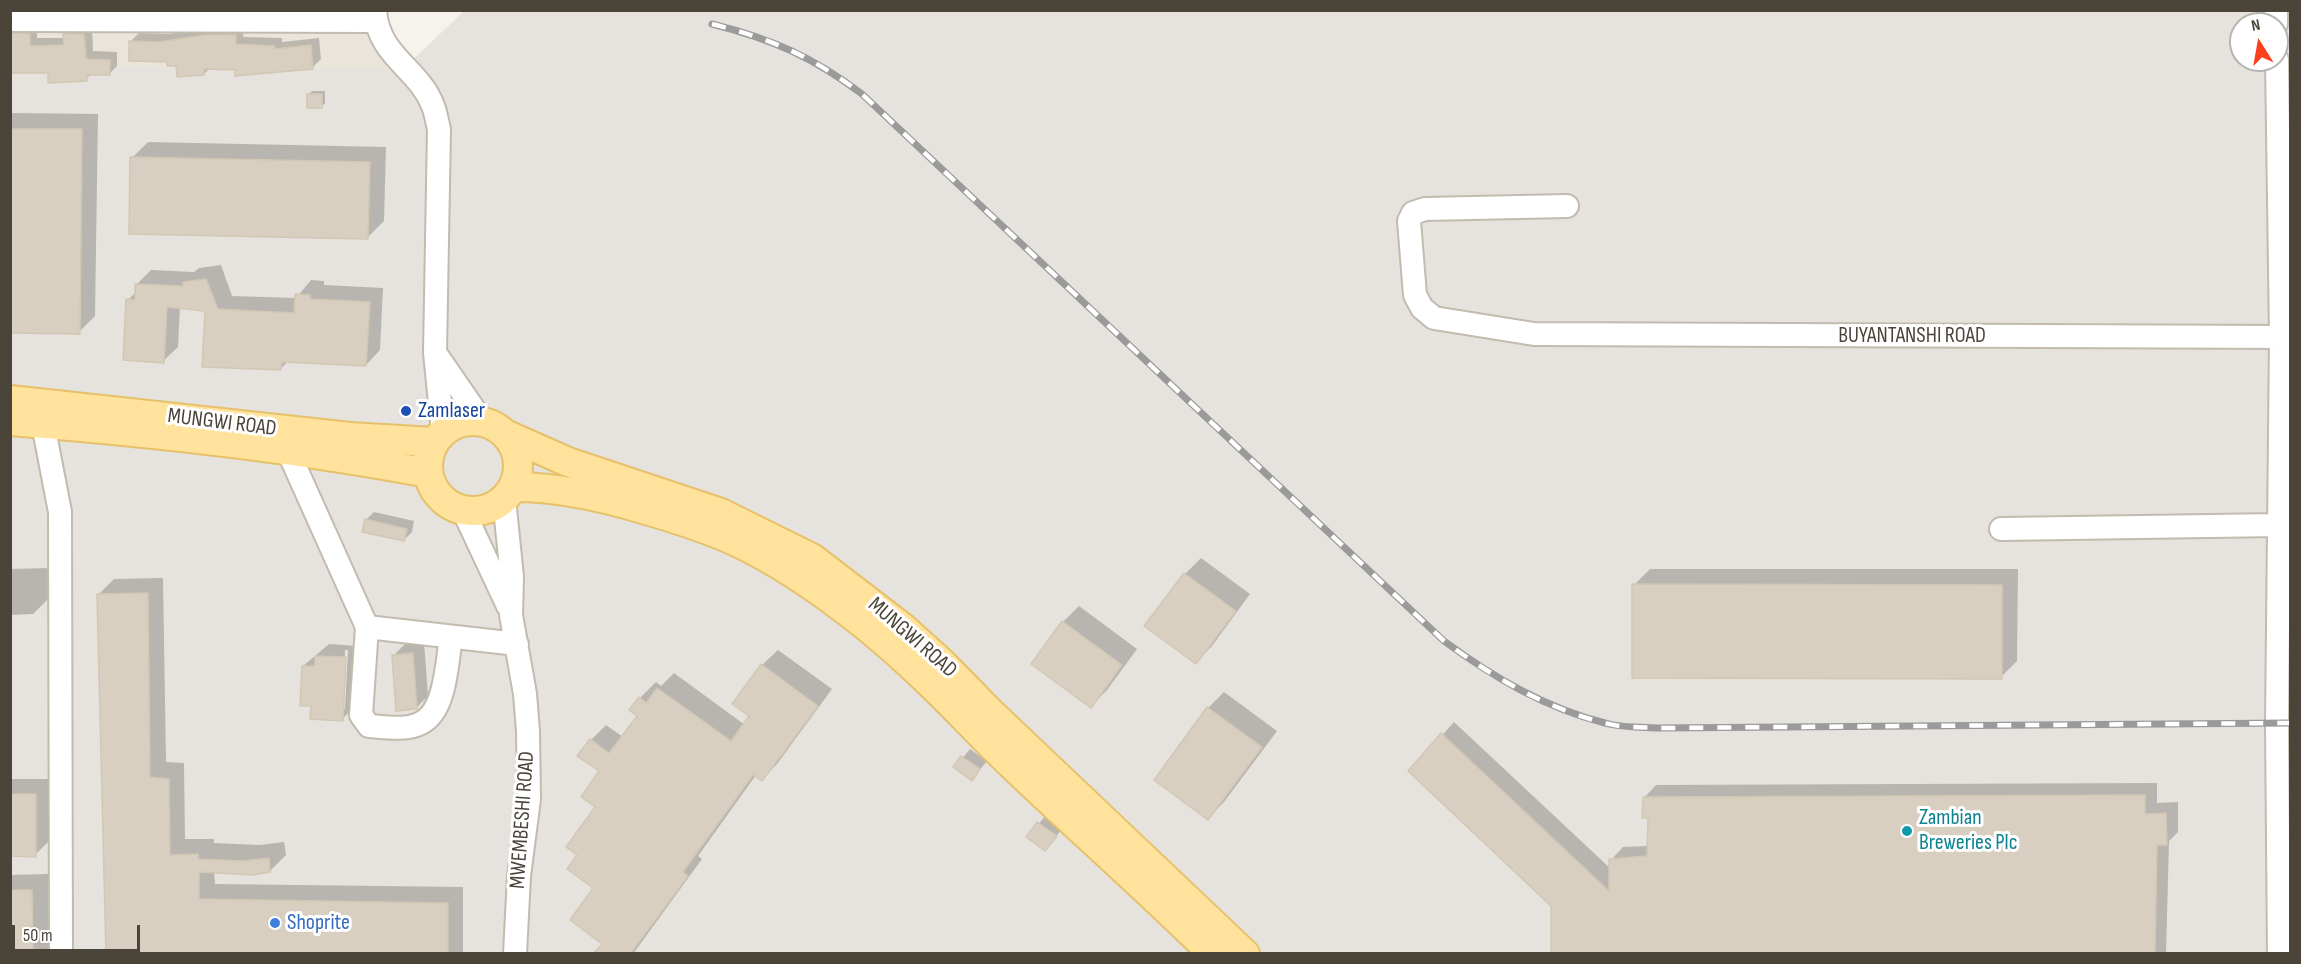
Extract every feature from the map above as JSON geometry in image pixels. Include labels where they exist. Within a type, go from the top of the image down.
[{"type":"main road","name":"MUNGWI ROAD","points":[[10,400],[350,437],[438,437]]},
{"type":"main road","name":"MUNGWI ROAD","points":[[10,421],[288,451],[428,473]]},
{"type":"main road","points":[[482,421],[507,435],[518,454],[518,476],[509,493],[485,510],[463,510],[440,497],[428,473],[430,452],[438,437],[461,423],[482,421]]},
{"type":"main road","name":"MUNGWI ROAD","points":[[507,435],[568,462],[722,513],[812,558],[894,620],[944,664],[1136,864],[1213,954]]},
{"type":"main road","name":"MUNGWI ROAD","points":[[509,493],[559,488],[619,502],[676,518],[736,542],[776,563],[886,643],[1014,767],[1245,954]]},
{"type":"street","points":[[10,21],[104,15],[376,16],[389,51],[415,79],[433,106],[439,129],[435,353],[438,437]]},
{"type":"street","points":[[2277,72],[2286,337],[2279,525],[2279,954]]},
{"type":"street","name":"BUYANTANSHI ROAD","points":[[1567,206],[1425,209],[1413,213],[1409,221],[1415,295],[1422,308],[1434,318],[1534,334],[2286,337]]},
{"type":"street","points":[[435,353],[482,421]]},
{"type":"street","points":[[43,424],[60,512],[61,954]]},
{"type":"street","points":[[288,451],[367,627],[361,715],[369,726],[402,727],[421,723],[428,718],[441,699],[451,637]]},
{"type":"street","points":[[509,493],[512,615]]},
{"type":"street","points":[[463,510],[512,615]]},
{"type":"street","points":[[2001,529],[2279,525]]},
{"type":"street","name":"MWEMBESHI ROAD","points":[[512,615],[528,731],[529,799],[519,876],[515,954]]},
{"type":"street","points":[[367,627],[517,644]]},
{"type":"shaded area","points":[[380,10],[426,89],[11,76],[11,11]]},
{"type":"shaded area","points":[[465,10],[2290,11],[2290,953],[11,954],[11,66],[402,70]]},
{"type":"building","points":[[10,33],[30,34],[30,46],[64,45],[63,34],[84,34],[86,59],[110,60],[110,75],[87,75],[87,81],[48,83],[48,73],[10,73]]},
{"type":"building","points":[[204,35],[236,35],[236,44],[275,46],[274,49],[311,45],[313,69],[235,76],[235,70],[204,69],[204,75],[177,77],[176,66],[167,66],[167,62],[129,61],[129,41],[160,42]]},
{"type":"building","points":[[307,94],[322,94],[322,108],[307,108]]},
{"type":"building","points":[[10,129],[82,129],[80,334],[10,333]]},
{"type":"building","points":[[130,157],[370,162],[368,239],[129,234]]},
{"type":"building","points":[[206,279],[218,309],[294,313],[295,294],[310,295],[310,299],[370,302],[366,366],[282,362],[281,370],[202,367],[205,311],[167,307],[164,363],[123,360],[126,299],[135,300],[135,284],[183,286],[183,282]]},
{"type":"building","points":[[365,519],[407,529],[404,541],[362,532]]},
{"type":"building","points":[[1184,573],[1236,611],[1196,664],[1144,626]]},
{"type":"building","points":[[1632,584],[2002,585],[2002,679],[1632,678]]},
{"type":"building","points":[[148,593],[150,777],[169,779],[170,855],[198,854],[198,859],[243,861],[269,858],[270,872],[252,875],[199,872],[199,899],[448,903],[448,954],[106,954],[97,594]]},
{"type":"building","points":[[1062,621],[1122,665],[1091,708],[1031,664]]},
{"type":"building","points":[[413,653],[417,709],[396,711],[392,655]]},
{"type":"building","points":[[315,656],[346,657],[343,721],[310,719],[311,706],[300,706],[302,666],[315,666]]},
{"type":"building","points":[[761,664],[818,706],[762,781],[753,775],[683,872],[688,876],[630,954],[593,954],[602,944],[570,920],[593,888],[567,869],[577,855],[566,847],[595,807],[581,797],[599,771],[577,756],[590,739],[609,753],[637,716],[629,710],[639,697],[646,703],[657,688],[731,741],[749,716],[732,704]]},
{"type":"building","points":[[1207,707],[1262,747],[1208,820],[1154,780]]},
{"type":"building","name":"Zambian Breweries Plc","points":[[1441,733],[1609,891],[1609,859],[1647,856],[1648,818],[1642,818],[1643,797],[2145,795],[2145,814],[2166,813],[2167,845],[2157,845],[2155,954],[1551,954],[1551,906],[1408,771]]},
{"type":"building","points":[[961,756],[980,769],[972,781],[953,767]]},
{"type":"building","points":[[10,794],[36,794],[36,857],[10,856]]},
{"type":"building","points":[[1037,822],[1057,836],[1045,851],[1026,837]]},
{"type":"building","points":[[10,890],[32,890],[33,954],[10,954]]},
{"type":"railway","points":[[712,24],[754,36],[791,51],[826,70],[862,94],[1444,641],[1501,679],[1561,709],[1612,725],[1660,728],[2290,723]]},
{"type":"place","name":"Zamlaser","points":[[406,411]]},
{"type":"place","name":"Zambian Breweries Plc","points":[[1907,831]]},
{"type":"place","name":"Shoprite","points":[[275,923]]}]
